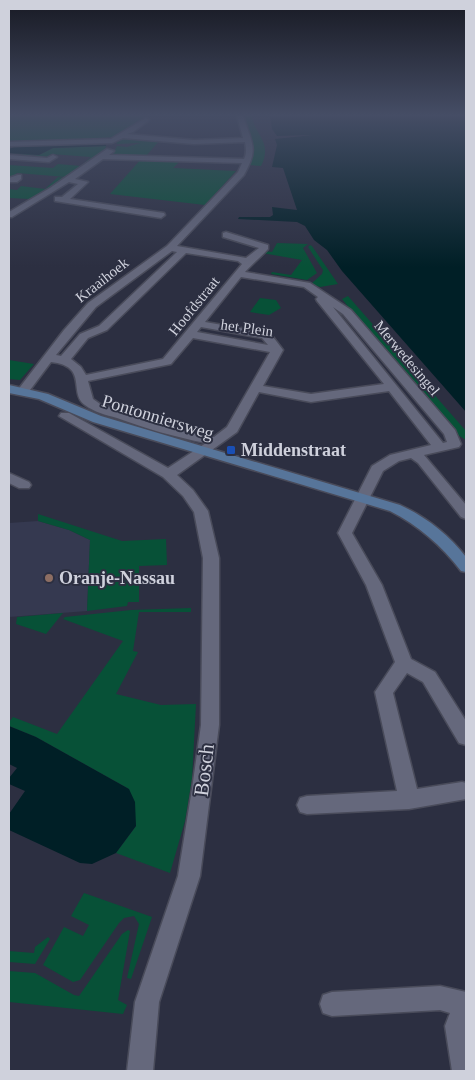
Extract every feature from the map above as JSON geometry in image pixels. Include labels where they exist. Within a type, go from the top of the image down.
[{"type":"street","points":[[9,215],[89,166]]},
{"type":"street","name":"Kraaihoek","points":[[23,391],[92,304],[170,248],[232,184],[244,166]]},
{"type":"street","points":[[9,180],[14,180],[18,177]]},
{"type":"street","points":[[64,200],[84,182],[68,180]]},
{"type":"street","points":[[39,198],[161,215]]},
{"type":"street","points":[[226,234],[265,247],[254,258],[246,262]]},
{"type":"street","name":"Hoofdstraat","points":[[82,379],[167,362],[247,264],[246,262],[170,248]]},
{"type":"street","points":[[65,359],[84,336],[103,328],[184,250]]},
{"type":"street","name":"Merwedesingel","points":[[239,274],[307,285],[316,289],[347,312],[450,433],[454,444],[395,458],[384,463],[377,470],[344,533],[374,585],[404,663]]},
{"type":"street","name":"Merwedesingel","points":[[316,289],[320,297],[433,437],[439,447]]},
{"type":"street","name":"het Plein","points":[[199,324],[266,335],[277,350]]},
{"type":"street","name":"het Plein","points":[[190,334],[277,350]]},
{"type":"street","points":[[65,416],[134,453],[168,474],[217,442],[232,429],[277,350]]},
{"type":"street","points":[[48,358],[65,359],[73,363],[82,379],[88,401],[96,407],[168,432],[217,442]]},
{"type":"street","points":[[255,388],[311,398],[392,386]]},
{"type":"street","name":"Pontonniersweg","points":[[9,389],[53,399],[97,419],[394,508],[423,522],[452,548],[466,567]]},
{"type":"street","points":[[413,454],[423,460],[466,514]]},
{"type":"street","name":"Bosch","points":[[140,1071],[147,1002],[189,876],[210,725],[211,558],[201,511],[188,493],[168,474]]},
{"type":"street","points":[[9,477],[24,485]]},
{"type":"street","points":[[409,800],[384,692],[404,663],[429,677],[466,736]]},
{"type":"street","points":[[307,805],[465,795]]},
{"type":"street","points":[[332,1004],[440,998],[466,1004],[457,1026],[465,1071]]},
{"type":"shaded area","points":[[466,166],[466,412],[342,271],[327,250],[314,240],[305,226],[297,222],[238,219],[239,217],[270,217],[273,215],[272,207],[297,210],[283,168],[272,167]]},
{"type":"shaded area","name":"Oranje-Nassau","points":[[38,521],[69,530],[90,540],[87,611],[9,617],[9,523]]},
{"type":"shaded area","points":[[9,726],[36,737],[129,789],[135,802],[136,826],[116,853],[92,864],[80,863],[9,830],[9,814],[25,791],[9,784],[9,778],[17,768],[9,764]]},
{"type":"green space","points":[[9,166],[53,168],[82,166],[66,177],[17,173],[12,177],[9,176]]},
{"type":"green space","points":[[135,166],[175,166],[173,168],[236,171],[205,205],[110,194]]},
{"type":"green space","points":[[58,177],[65,178],[43,194],[30,199],[9,198],[9,189],[17,190],[21,186],[45,189]]},
{"type":"green space","points":[[277,243],[308,244],[303,248],[317,273],[307,280],[271,274],[272,272],[291,275],[302,260],[262,253],[266,251],[272,252]]},
{"type":"green space","points":[[310,245],[338,284],[320,287],[311,284],[322,274],[323,270],[308,247]]},
{"type":"green space","points":[[348,296],[466,431],[466,440],[448,429],[342,299]]},
{"type":"green space","points":[[260,298],[276,300],[281,308],[269,315],[250,312]]},
{"type":"green space","points":[[9,360],[34,364],[20,380],[9,379]]},
{"type":"green space","points":[[38,514],[122,541],[166,539],[167,565],[139,566],[139,602],[128,602],[127,606],[87,611],[90,540],[69,530],[38,521]]},
{"type":"green space","points":[[191,608],[191,612],[139,612],[133,651],[138,652],[116,694],[161,705],[196,704],[192,779],[185,821],[170,873],[116,853],[136,826],[129,789],[36,737],[9,726],[9,722],[13,717],[57,734],[123,641],[63,619],[65,617],[131,610]]},
{"type":"green space","points":[[63,613],[46,634],[16,624],[17,617]]},
{"type":"green space","points":[[84,893],[152,917],[131,979],[127,978],[139,924],[134,916],[124,918],[119,923],[80,980],[73,982],[43,965],[64,927],[83,936],[89,925],[71,916]]},
{"type":"green space","points":[[128,930],[130,931],[118,1000],[127,1005],[123,1014],[9,1002],[9,971],[35,973],[79,996],[122,934]]},
{"type":"green space","points":[[48,937],[50,939],[35,964],[9,962],[9,951],[34,953],[35,947]]},
{"type":"place","name":"Middenstraat","points":[[231,450]]},
{"type":"place","name":"Oranje-Nassau","points":[[49,578]]}]
